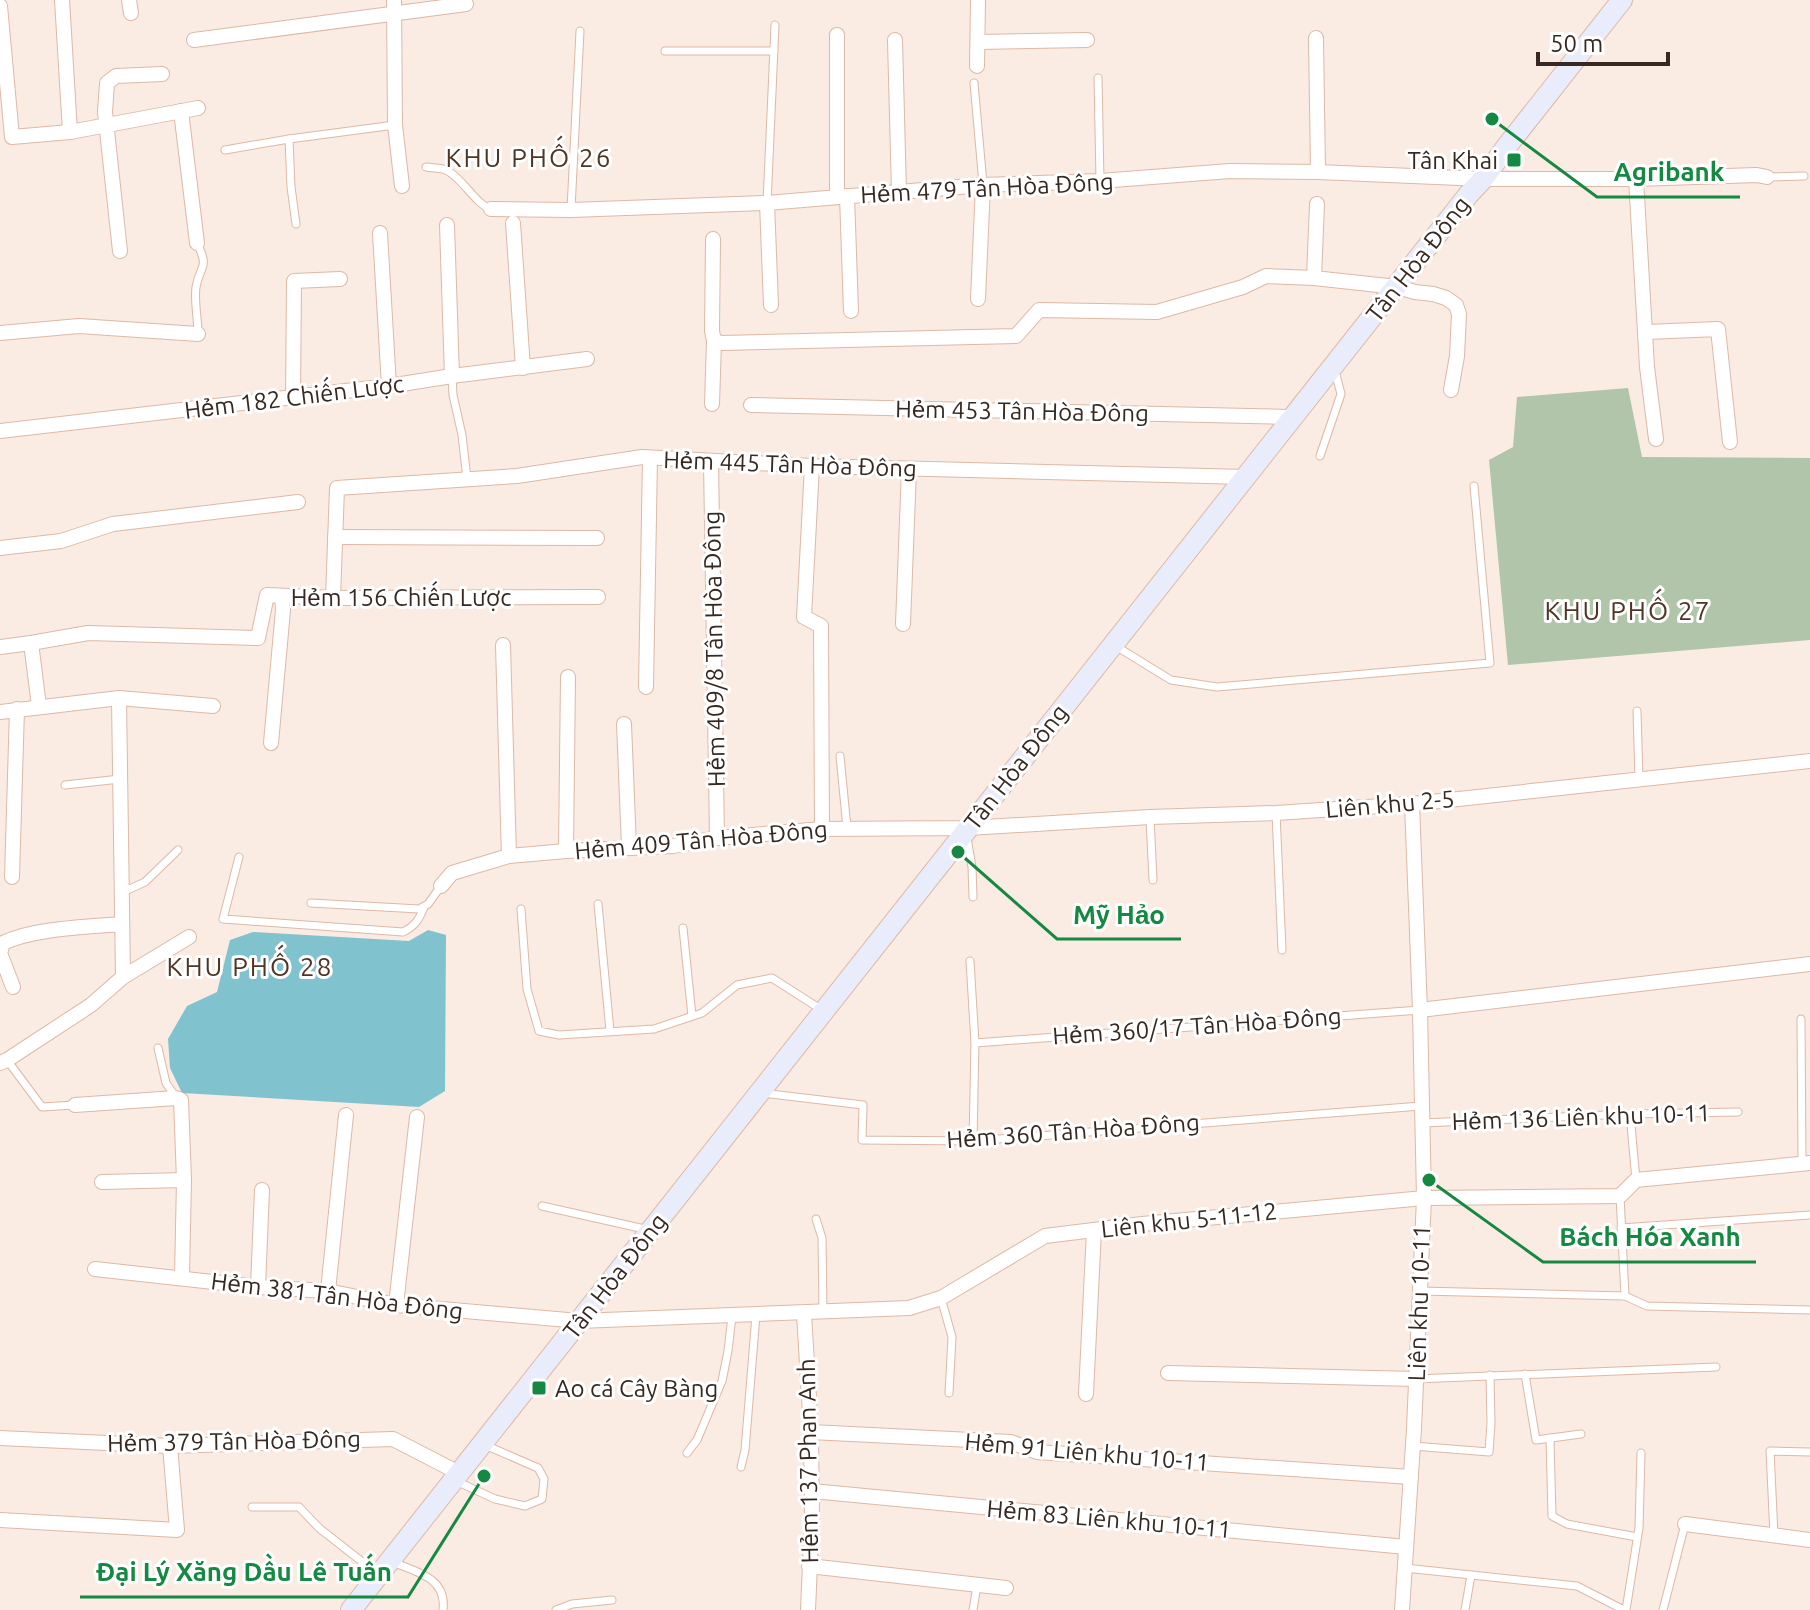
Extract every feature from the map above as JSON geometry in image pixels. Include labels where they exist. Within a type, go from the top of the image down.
[{"type":"street","points":[[62,0],[70,132]]},
{"type":"street","points":[[977,66],[978,0]]},
{"type":"street","name":"Tân Hòa Đông","points":[[351,1610],[1622,0]]},
{"type":"street","points":[[194,40],[394,7],[466,4]]},
{"type":"street","points":[[0,6],[12,137],[70,132],[198,108]]},
{"type":"street","points":[[394,7],[395,125],[402,186]]},
{"type":"street","points":[[837,35],[842,197],[851,311]]},
{"type":"street","points":[[1316,38],[1318,172]]},
{"type":"street","points":[[895,40],[899,193]]},
{"type":"street","points":[[978,42],[1087,40]]},
{"type":"street","points":[[120,251],[105,112],[107,83],[116,76],[162,74]]},
{"type":"street","points":[[181,111],[197,243]]},
{"type":"street","name":"Hẻm 479 Tân Hòa Đông","points":[[491,209],[571,210],[767,203],[983,185],[1100,181],[1230,171],[1483,179],[1767,177]]},
{"type":"street","points":[[1636,179],[1647,367],[1656,439]]},
{"type":"street","points":[[978,299],[983,185]]},
{"type":"street","points":[[767,203],[771,305]]},
{"type":"street","points":[[1314,278],[1317,204]]},
{"type":"street","points":[[513,223],[523,368]]},
{"type":"street","points":[[447,225],[452,376]]},
{"type":"street","points":[[380,233],[389,386]]},
{"type":"street","points":[[712,404],[713,239]]},
{"type":"street","points":[[714,341],[1016,336],[1039,310],[1157,312],[1243,287],[1266,276],[1314,278],[1397,287],[1433,294],[1456,305],[1459,328],[1451,390]]},
{"type":"street","points":[[293,398],[294,281],[340,279]]},
{"type":"street","points":[[0,333],[79,326],[198,334]]},
{"type":"street","points":[[1647,332],[1718,329],[1730,442]]},
{"type":"street","name":"Hẻm 182 Chiến Lược","points":[[0,431],[293,398],[587,359]]},
{"type":"street","name":"Hẻm 453 Tân Hòa Đông","points":[[751,405],[1293,417]]},
{"type":"street","name":"Hẻm 445 Tân Hòa Đông","points":[[335,537],[337,488],[517,476],[642,457],[812,466],[1246,477]]},
{"type":"street","points":[[646,687],[650,458]]},
{"type":"street","name":"Hẻm 409/8 Tân Hòa Đông","points":[[711,461],[717,838]]},
{"type":"street","points":[[812,466],[804,617],[821,626],[822,829]]},
{"type":"street","points":[[903,624],[909,469]]},
{"type":"street","points":[[0,548],[61,541],[113,524],[298,502]]},
{"type":"street","points":[[333,598],[335,537],[597,538]]},
{"type":"street","name":"Hẻm 156 Chiến Lược","points":[[0,647],[88,633],[258,638],[267,595],[333,598],[598,597]]},
{"type":"street","points":[[271,743],[282,596]]},
{"type":"street","points":[[31,643],[39,706]]},
{"type":"street","points":[[503,645],[509,856]]},
{"type":"street","points":[[566,851],[568,677]]},
{"type":"street","points":[[119,698],[123,977]]},
{"type":"street","points":[[0,712],[119,698],[213,706]]},
{"type":"street","points":[[12,877],[17,709]]},
{"type":"street","points":[[624,724],[629,847]]},
{"type":"street","name":"Liên khu 2-5","points":[[967,830],[1412,804],[1810,761]]},
{"type":"street","name":"Liên khu 10-11","points":[[1402,1610],[1424,1198],[1412,804]]},
{"type":"street","name":"Hẻm 409 Tân Hòa Đông","points":[[441,886],[452,873],[509,856],[673,846],[717,838],[822,829],[967,830]]},
{"type":"street","points":[[13,987],[0,953],[3,943],[44,932],[122,924]]},
{"type":"street","points":[[4,1062],[91,1005],[123,977],[189,937]]},
{"type":"street","points":[[1420,1010],[1810,964]]},
{"type":"street","points":[[75,1105],[181,1100],[184,1180],[182,1277]]},
{"type":"street","points":[[328,1291],[346,1115]]},
{"type":"street","points":[[396,1305],[417,1117]]},
{"type":"street","points":[[1620,1196],[1636,1180],[1806,1164]]},
{"type":"street","points":[[102,1182],[184,1180]]},
{"type":"street","points":[[258,1287],[262,1190]]},
{"type":"street","name":"Liên khu 5-11-12","points":[[579,1321],[909,1308],[941,1298],[1045,1236],[1094,1230],[1424,1198],[1620,1196]]},
{"type":"street","points":[[1086,1394],[1094,1230]]},
{"type":"street","name":"Hẻm 381 Tân Hòa Đông","points":[[95,1269],[258,1287],[328,1291],[396,1305],[579,1321]]},
{"type":"street","name":"Hẻm 137 Phan Anh","points":[[804,1313],[812,1491],[808,1610]]},
{"type":"street","points":[[1168,1373],[1416,1379]]},
{"type":"street","name":"Hẻm 91 Liên khu 10-11","points":[[811,1432],[1011,1442],[1037,1452],[1411,1477]]},
{"type":"street","name":"Hẻm 379 Tân Hòa Đông","points":[[0,1438],[170,1446],[393,1439],[456,1476]]},
{"type":"street","points":[[0,1520],[177,1530],[170,1446]]},
{"type":"street","name":"Hẻm 83 Liên khu 10-11","points":[[812,1491],[1406,1547]]},
{"type":"street","points":[[1685,1524],[1810,1540]]},
{"type":"street","points":[[809,1566],[1006,1588]]},
{"type":"lane","points":[[767,203],[775,25]]},
{"type":"lane","points":[[571,210],[580,31]]},
{"type":"lane","points":[[665,51],[774,51]]},
{"type":"lane","points":[[1098,78],[1100,181]]},
{"type":"lane","points":[[974,83],[983,185]]},
{"type":"lane","points":[[225,150],[395,125]]},
{"type":"lane","points":[[289,139],[296,224]]},
{"type":"lane","points":[[426,167],[447,170],[485,207],[491,209]]},
{"type":"lane","points":[[1767,177],[1804,176]]},
{"type":"lane","points":[[197,243],[204,260],[196,287],[198,334]]},
{"type":"lane","points":[[1320,456],[1341,394],[1334,365]]},
{"type":"lane","points":[[452,376],[467,479]]},
{"type":"lane","points":[[1113,645],[1171,680],[1217,687],[1490,663],[1474,486]]},
{"type":"lane","points":[[1637,711],[1639,780]]},
{"type":"lane","points":[[840,756],[847,828]]},
{"type":"lane","points":[[65,785],[120,779]]},
{"type":"lane","points":[[1276,813],[1282,950]]},
{"type":"lane","points":[[1150,817],[1153,880]]},
{"type":"lane","points":[[967,830],[973,897]]},
{"type":"lane","points":[[122,892],[145,882],[178,850]]},
{"type":"lane","points":[[239,857],[223,919],[403,932],[418,922],[424,907],[441,886]]},
{"type":"lane","points":[[311,903],[424,907]]},
{"type":"lane","points":[[598,904],[610,1031]]},
{"type":"lane","points":[[521,909],[527,989],[539,1031],[559,1035],[654,1029],[702,1013],[737,985],[772,978],[824,1011]]},
{"type":"lane","points":[[683,928],[692,1016]]},
{"type":"lane","points":[[970,961],[975,1043],[973,1141]]},
{"type":"lane","name":"Hẻm 360/17 Tân Hòa Đông","points":[[975,1043],[1420,1010]]},
{"type":"lane","points":[[1801,1019],[1806,1164]]},
{"type":"lane","points":[[158,1048],[166,1083],[176,1098]]},
{"type":"lane","points":[[4,1062],[42,1107],[75,1105]]},
{"type":"lane","name":"Hẻm 360 Tân Hòa Đông","points":[[759,1093],[863,1105],[862,1140],[973,1141],[1421,1106]]},
{"type":"lane","name":"Hẻm 136 Liên khu 10-11","points":[[1423,1123],[1738,1112]]},
{"type":"lane","points":[[1630,1114],[1636,1180]]},
{"type":"lane","points":[[1620,1196],[1625,1296]]},
{"type":"lane","points":[[542,1206],[651,1230]]},
{"type":"lane","points":[[1621,1228],[1810,1215]]},
{"type":"lane","points":[[816,1219],[822,1238],[823,1311]]},
{"type":"lane","points":[[1420,1291],[1625,1296],[1647,1306],[1810,1310]]},
{"type":"lane","points":[[941,1298],[952,1337],[949,1393]]},
{"type":"lane","points":[[741,1467],[756,1315]]},
{"type":"lane","points":[[687,1453],[697,1440],[722,1381],[732,1316]]},
{"type":"lane","points":[[1416,1379],[1716,1367]]},
{"type":"lane","points":[[1525,1374],[1536,1440],[1581,1434]]},
{"type":"lane","points":[[1413,1446],[1489,1452],[1490,1375]]},
{"type":"lane","points":[[1550,1438],[1552,1516],[1567,1524],[1637,1537]]},
{"type":"lane","points":[[456,1476],[495,1499],[525,1506],[542,1499],[544,1479],[538,1468],[482,1444]]},
{"type":"lane","points":[[1774,1535],[1770,1451],[1810,1452]]},
{"type":"lane","points":[[1405,1568],[1577,1586],[1625,1610],[1637,1537],[1641,1453]]},
{"type":"lane","points":[[252,1507],[299,1507],[319,1528],[370,1568],[385,1567],[422,1574],[437,1584],[444,1599],[443,1610]]},
{"type":"lane","points":[[1663,1610],[1685,1524]]},
{"type":"lane","points":[[1465,1610],[1471,1575]]},
{"type":"lane","points":[[973,1610],[977,1586]]},
{"type":"lane","points":[[556,1610],[572,1604],[612,1600]]},
{"type":"green space","points":[[1628,388],[1642,457],[1810,458],[1810,640],[1508,665],[1489,460],[1513,447],[1517,397]]},
{"type":"water","points":[[428,930],[446,935],[445,1091],[419,1107],[182,1093],[170,1068],[168,1039],[187,1006],[217,992],[230,940],[253,932],[409,941]]},
{"type":"place","name":"Agribank","points":[[1492,119]]},
{"type":"place","name":"Tân Khai","points":[[1514,160]]},
{"type":"place","name":"Mỹ Hảo","points":[[958,852]]},
{"type":"place","name":"Bách Hóa Xanh","points":[[1429,1180]]},
{"type":"place","name":"Ao cá Cây Bàng","points":[[539,1388]]},
{"type":"place","name":"Đại Lý Xăng Dầu Lê Tuấn","points":[[484,1476]]},
{"type":"district","name":"KHU PHỐ 26","points":[[529,157]]},
{"type":"district","name":"KHU PHỐ 27","points":[[1628,610]]},
{"type":"district","name":"KHU PHỐ 28","points":[[250,966]]}]
